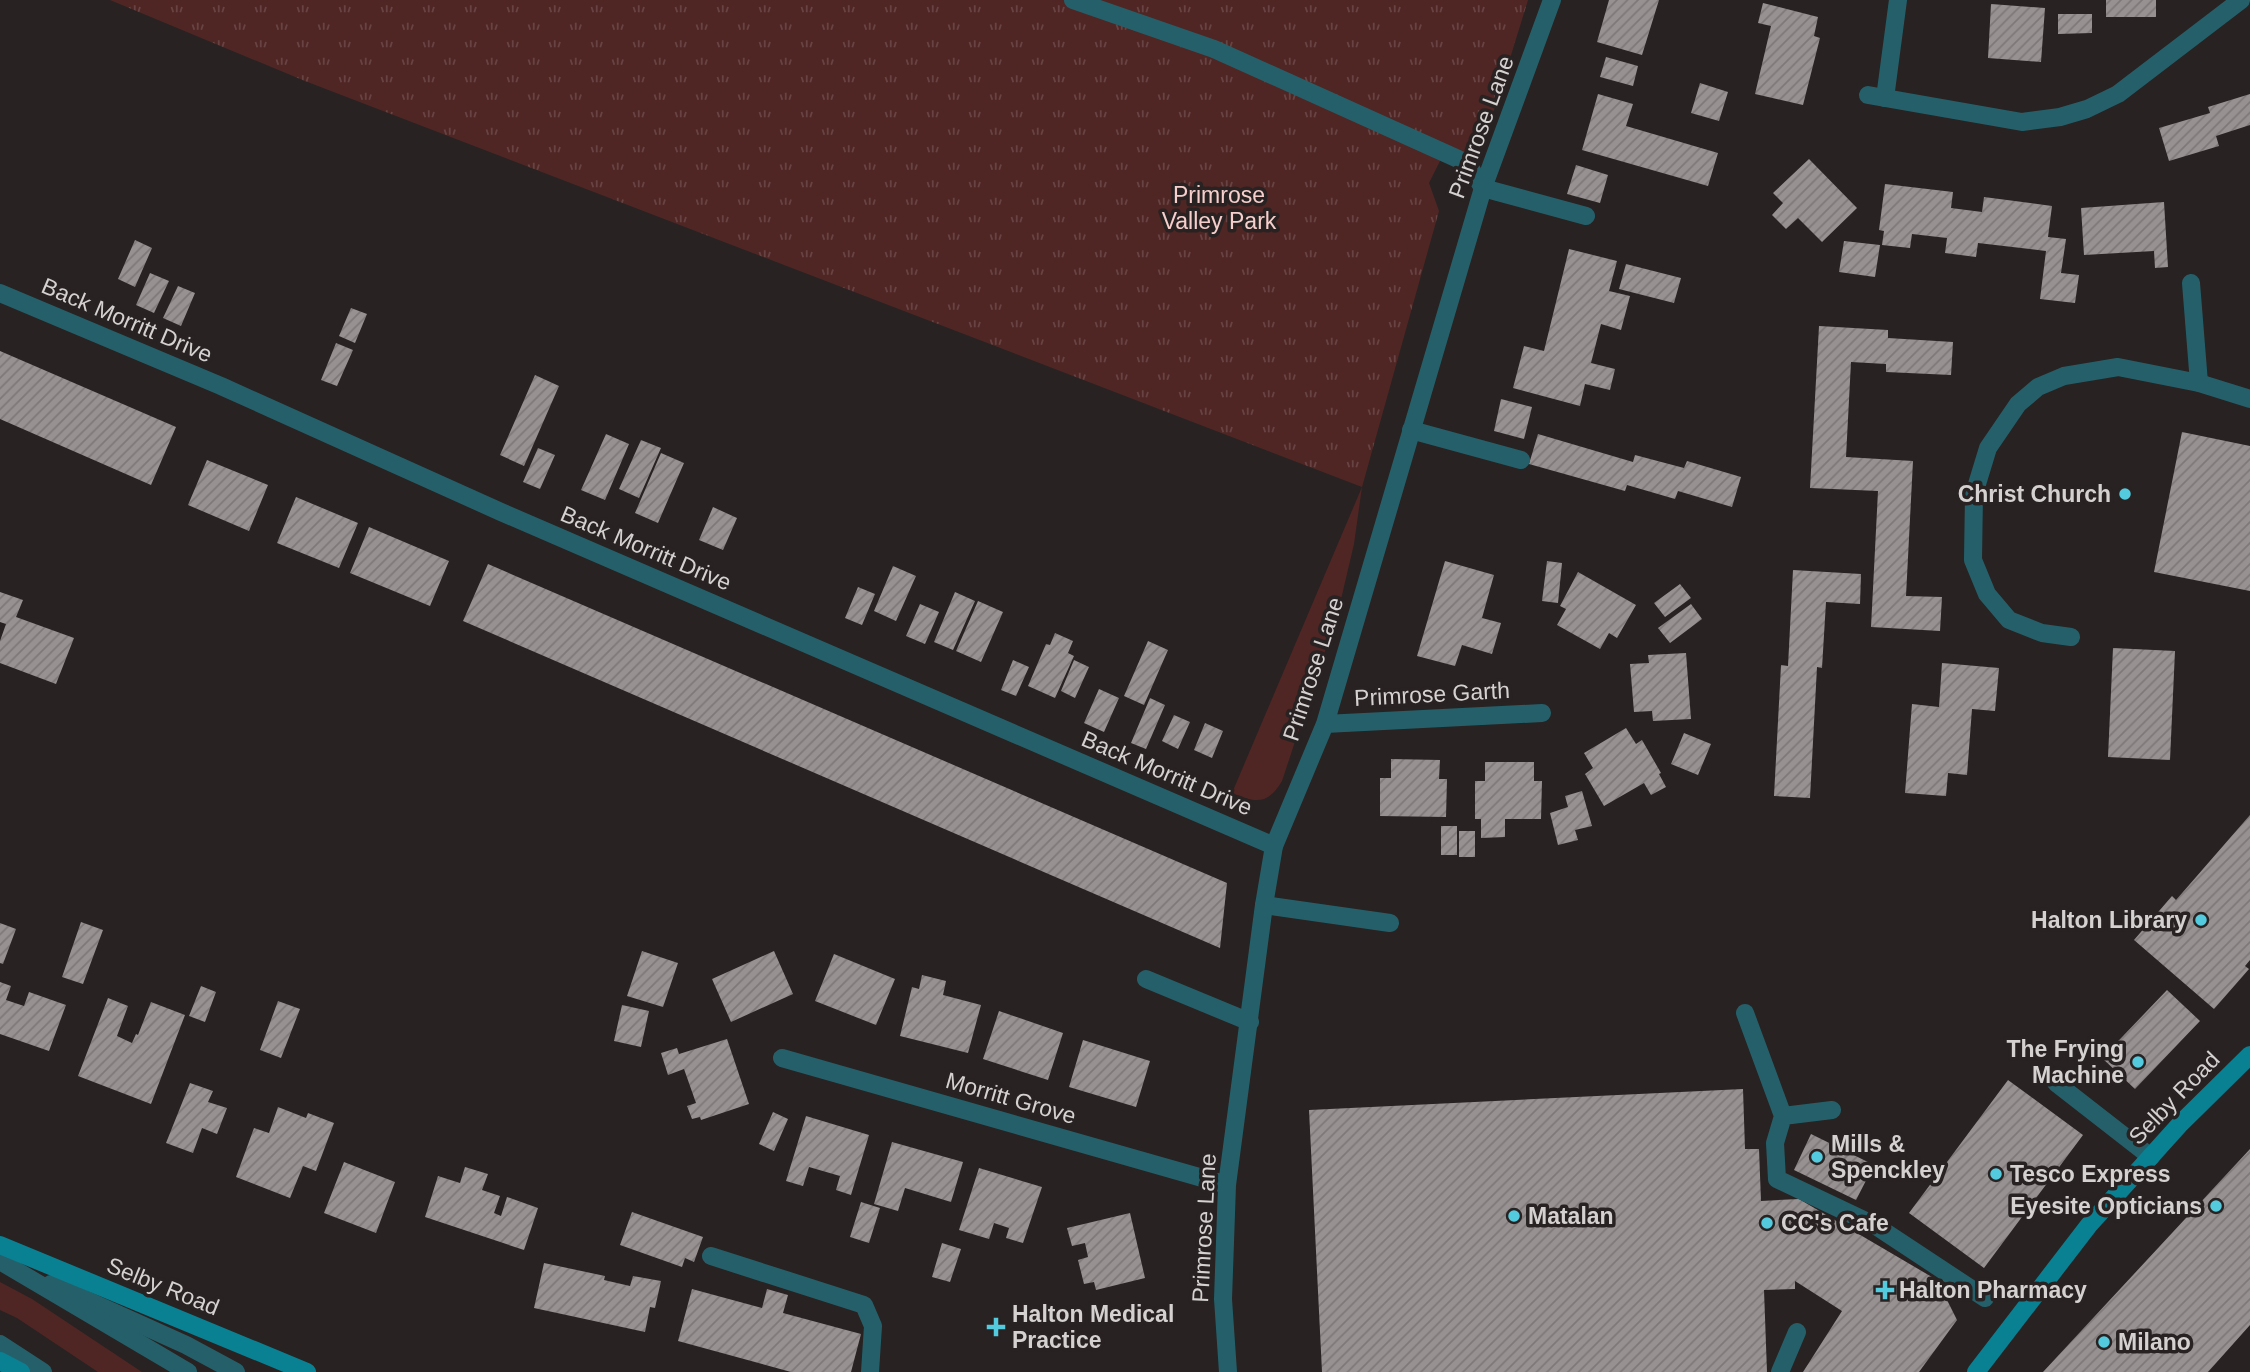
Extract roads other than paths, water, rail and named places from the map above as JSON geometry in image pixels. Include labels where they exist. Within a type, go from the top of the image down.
[{"type":"main road","name":"Selby Road","points":[[1976,1372],[2089,1225],[2250,1055]]},
{"type":"main road","name":"Selby Road","points":[[0,1245],[307,1372]]},
{"type":"main road","points":[[0,1361],[21,1372]]},
{"type":"street","points":[[1073,0],[1214,49],[1468,163],[1483,188],[1586,216]]},
{"type":"street","name":"Primrose Lane","points":[[1228,1372],[1223,1299],[1227,1185],[1274,846],[1325,724],[1483,188],[1552,0]]},
{"type":"street","points":[[1898,0],[1877,96],[2022,122],[2060,117],[2118,94],[2241,0]]},
{"type":"street","points":[[2191,283],[2199,383]]},
{"type":"street","name":"Back Morritt Drive","points":[[0,293],[1274,846]]},
{"type":"street","points":[[2071,637],[2042,633],[2009,620],[1987,594],[1973,560],[1974,494],[1988,448],[2018,404],[2038,387],[2064,376],[2118,367],[2199,383],[2250,399]]},
{"type":"street","points":[[1411,430],[1521,460]]},
{"type":"street","name":"Primrose Garth","points":[[1325,724],[1542,713]]},
{"type":"street","points":[[1264,905],[1390,923]]},
{"type":"street","points":[[1146,979],[1250,1022]]},
{"type":"street","points":[[1745,1013],[1783,1116],[1775,1143],[1777,1179],[1877,1226],[1985,1298]]},
{"type":"street","name":"Morritt Grove","points":[[782,1058],[1227,1185]]},
{"type":"street","points":[[2056,1083],[2151,1157]]},
{"type":"street","points":[[1783,1116],[1832,1110]]},
{"type":"street","points":[[711,1256],[864,1305],[873,1326],[870,1372]]},
{"type":"street","points":[[0,1261],[186,1371]]},
{"type":"street","points":[[0,1261],[186,1345],[236,1372]]},
{"type":"street","points":[[1780,1372],[1797,1332]]},
{"type":"street","points":[[0,1344],[43,1372]]},
{"type":"place","name":"Christ Church","points":[[2125,494]]},
{"type":"place","name":"Halton Library","points":[[2201,920]]},
{"type":"place","name":"The Frying Machine","points":[[2138,1062]]},
{"type":"place","name":"Mills & Spenckley","points":[[1817,1157]]},
{"type":"place","name":"Tesco Express","points":[[1996,1174]]},
{"type":"place","name":"Eyesite Opticians","points":[[2216,1206]]},
{"type":"place","name":"Matalan","points":[[1514,1216]]},
{"type":"place","name":"CC's Cafe","points":[[1767,1223]]},
{"type":"place","name":"Halton Pharmacy","points":[[1885,1290]]},
{"type":"place","name":"Halton Medical Practice","points":[[996,1327]]},
{"type":"place","name":"Milano","points":[[2104,1342]]},
{"type":"park label","name":"Primrose Valley Park","points":[[1219,208]]}]
